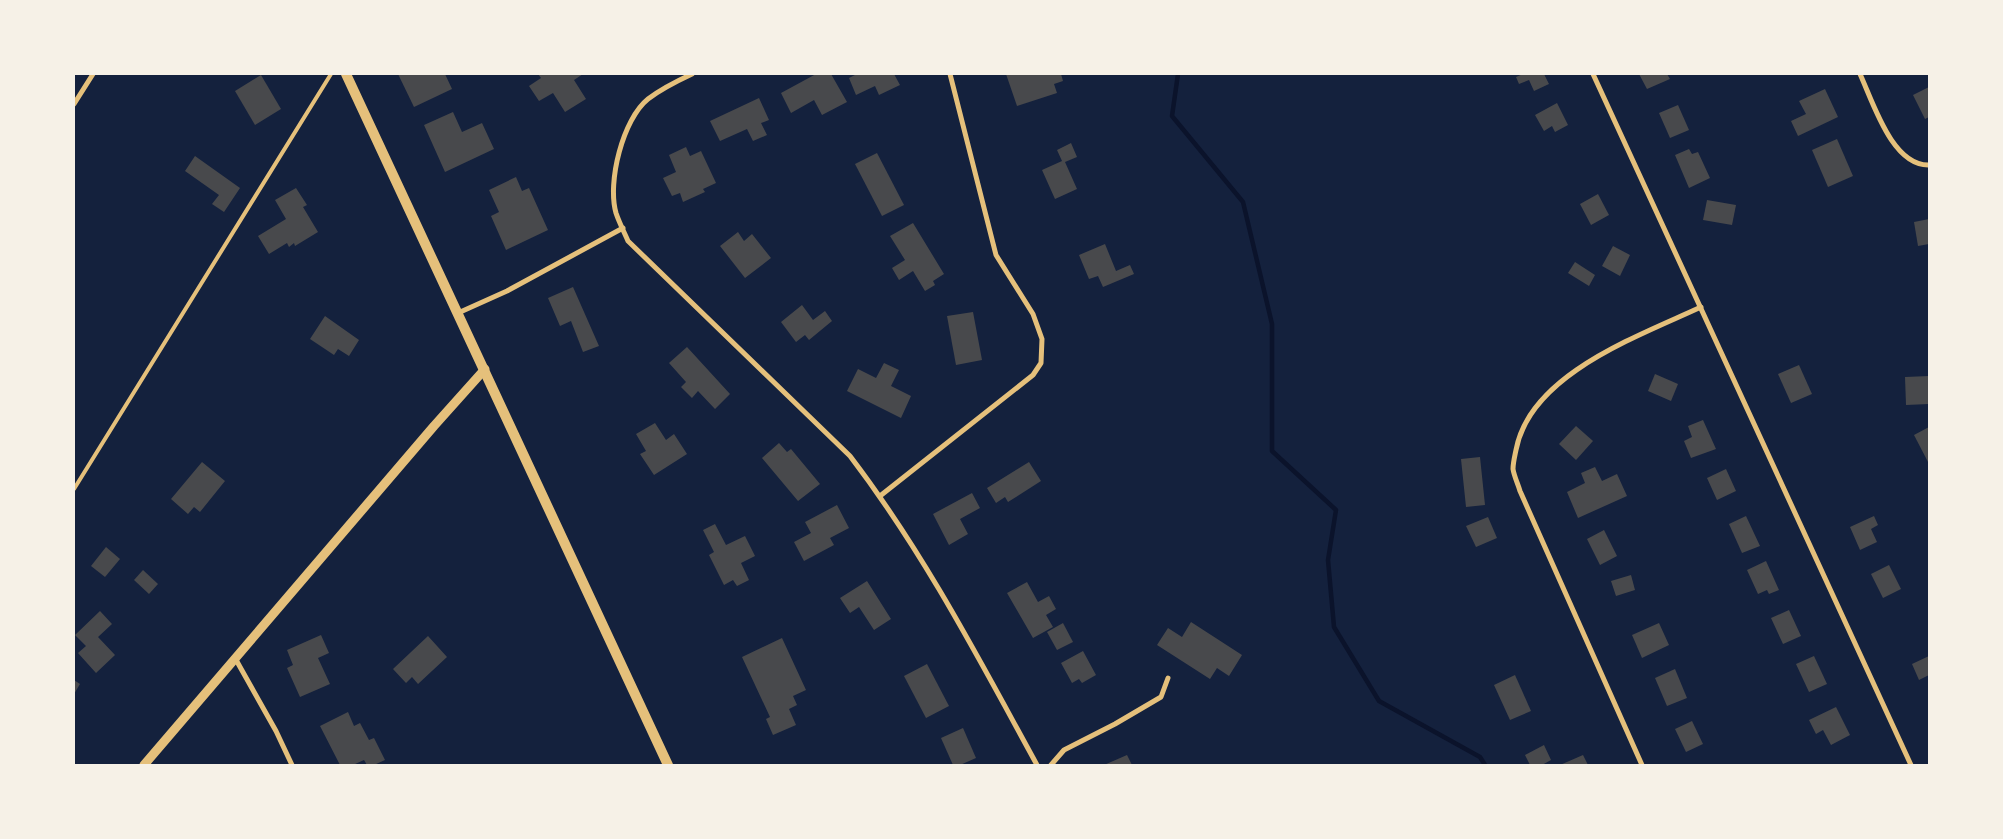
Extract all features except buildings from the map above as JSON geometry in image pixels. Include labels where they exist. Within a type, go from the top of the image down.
[{"type":"main road","points":[[346,74],[668,765]]},
{"type":"street","points":[[74,104],[93,74]]},
{"type":"street","points":[[692,74],[647,100],[635,114],[624,136],[613,189],[616,212],[628,241],[643,258],[850,456],[880,496],[947,600],[1037,765]]},
{"type":"street","points":[[880,496],[1033,375],[1041,363],[1042,339],[1033,314],[996,255],[950,74]]},
{"type":"street","points":[[1593,74],[1911,765]]},
{"type":"street","points":[[1860,74],[1892,141],[1901,153],[1915,163],[1929,165]]},
{"type":"street","points":[[458,313],[507,290],[623,228]]},
{"type":"street","points":[[1642,765],[1520,491],[1513,469],[1518,441],[1529,415],[1564,378],[1598,357],[1701,307]]},
{"type":"street","points":[[144,765],[485,369]]},
{"type":"street","points":[[235,658],[292,765]]},
{"type":"street","points":[[1051,765],[1064,750],[1115,724],[1161,697],[1168,678]]},
{"type":"lane","points":[[74,488],[331,74]]},
{"type":"waterway","points":[[1178,74],[1172,116],[1243,202],[1272,324],[1272,451],[1336,510],[1328,560],[1334,627],[1379,701],[1480,757],[1485,765]]}]
